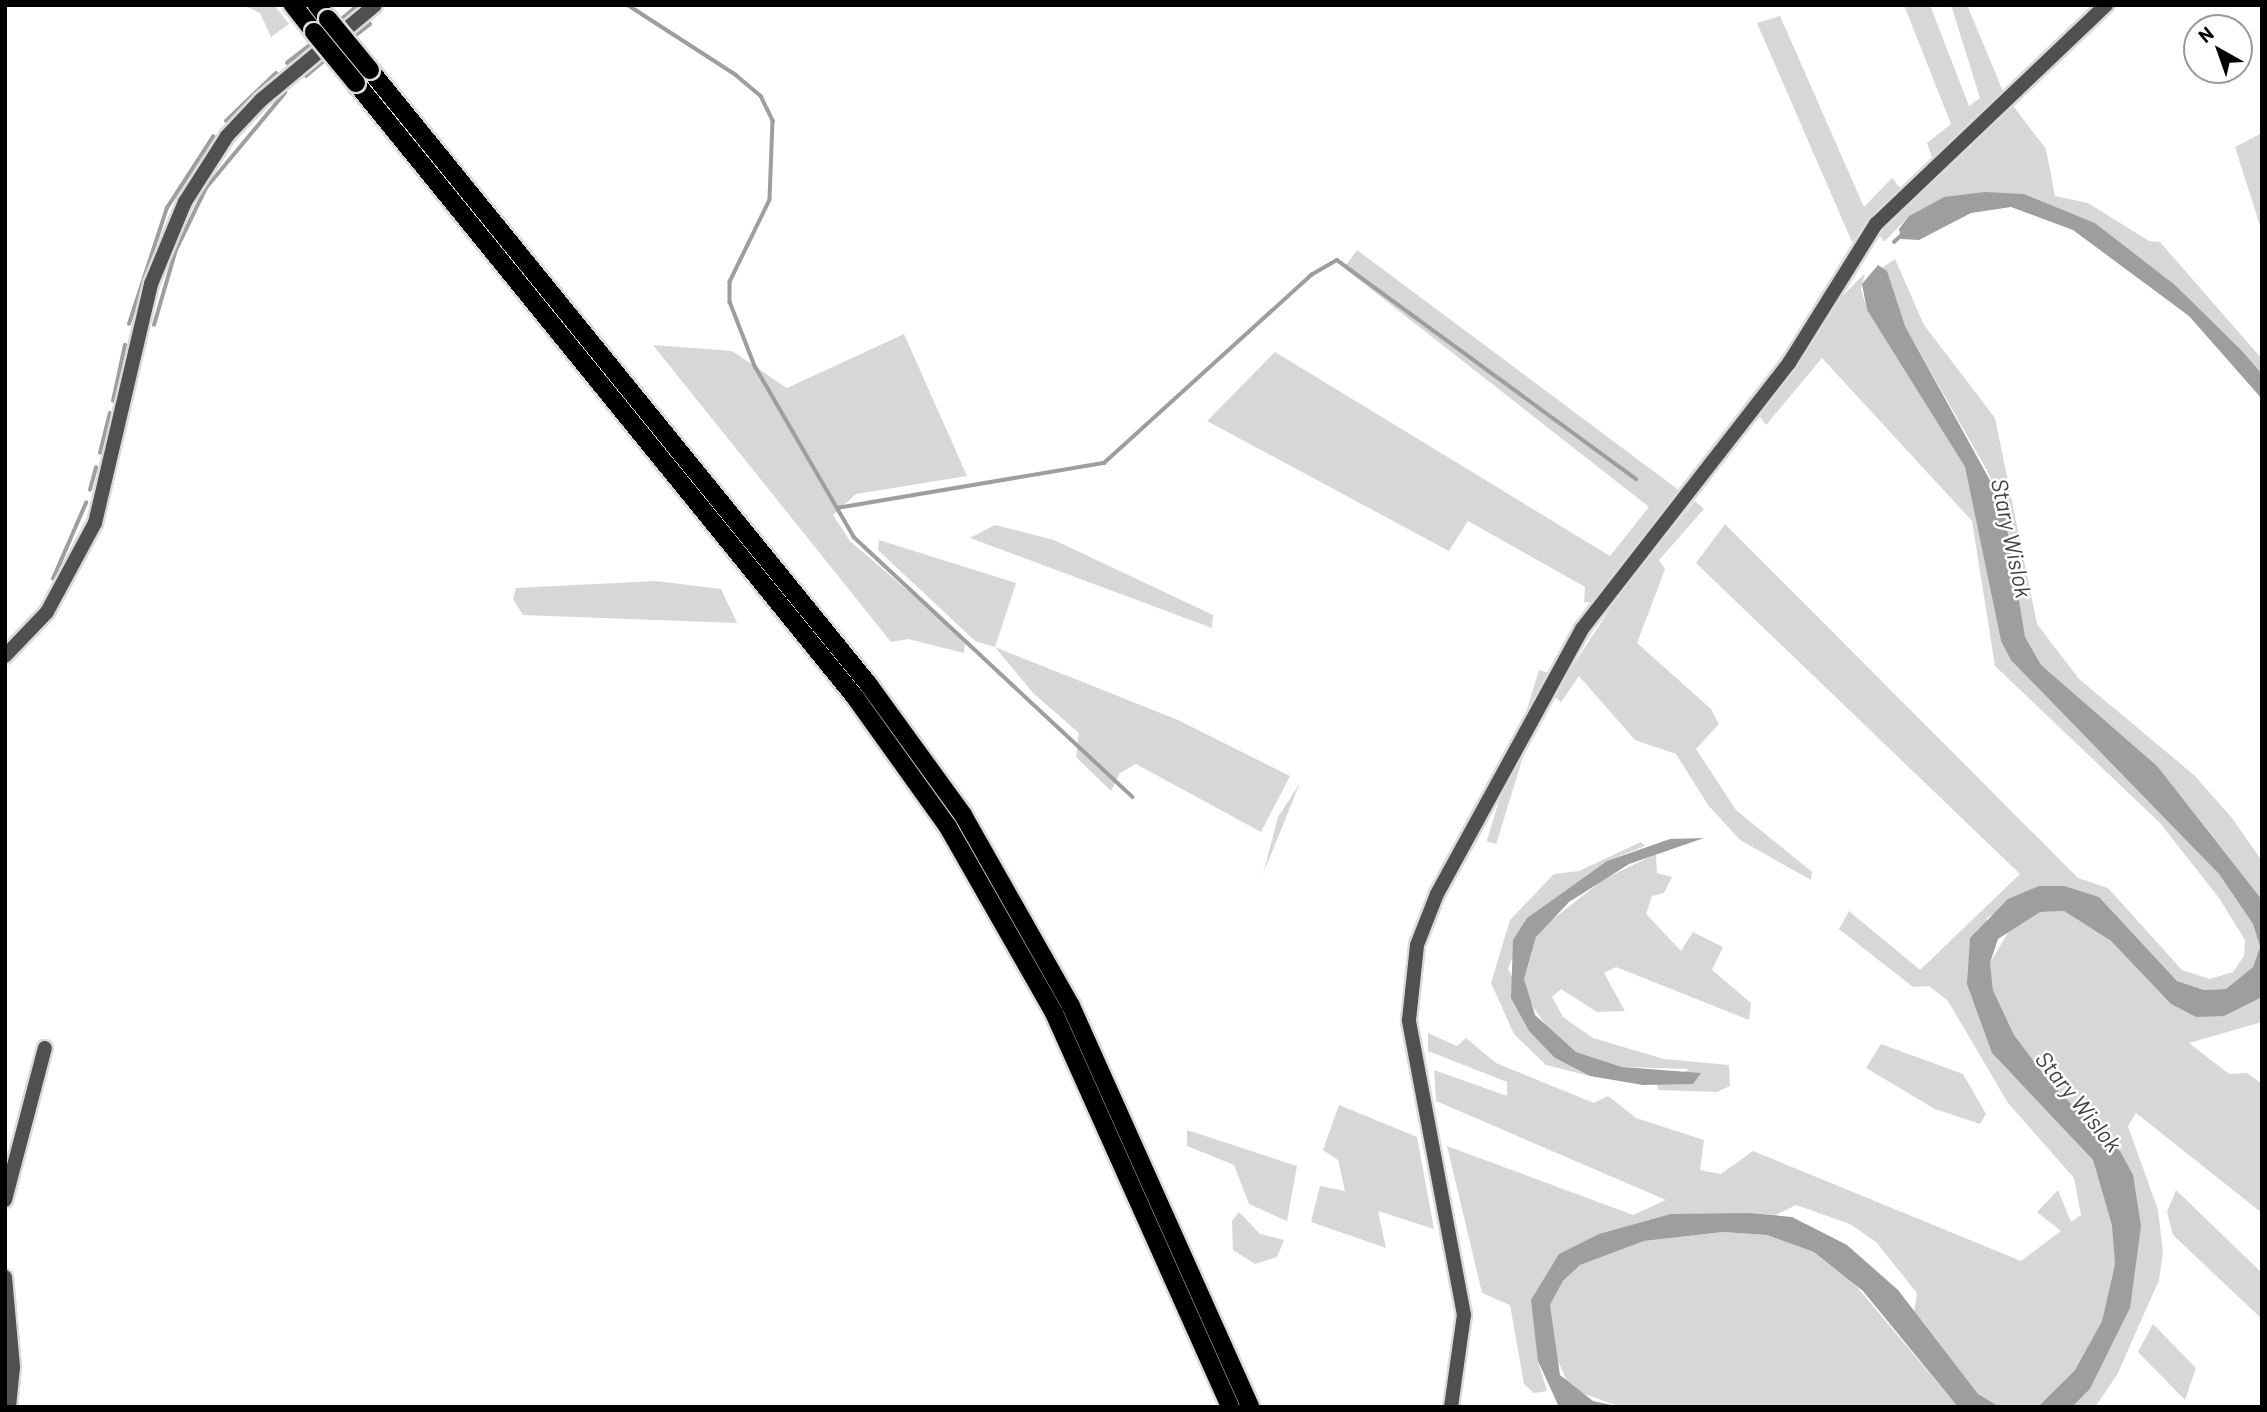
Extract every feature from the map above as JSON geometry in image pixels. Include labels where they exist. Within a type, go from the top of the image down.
[{"type":"main road","points":[[293,5],[855,697],[948,827],[1054,1013],[1230,1407]]},
{"type":"main road","points":[[323,12],[869,685],[963,815],[1071,1006],[1250,1407]]},
{"type":"street","points":[[5,656],[47,612],[94,523],[151,284],[185,202],[226,136],[261,100],[375,5]]},
{"type":"street","points":[[1451,1407],[1464,1315],[1409,1020],[1417,945],[1435,899],[1582,629],[1789,363],[1876,224],[2106,5]]},
{"type":"street","points":[[5,1200],[45,1048]]},
{"type":"street","points":[[5,1277],[13,1367],[9,1407]]},
{"type":"shaded area","points":[[243,5],[274,5],[289,24],[271,37],[260,13]]},
{"type":"shaded area","points":[[1904,5],[1930,5],[1969,106],[1980,98],[1951,5],[1967,5],[2003,91],[1933,160],[1927,143],[1951,124]]},
{"type":"shaded area","points":[[1780,16],[1864,207],[1892,178],[1901,189],[1852,242],[1757,23]]},
{"type":"shaded area","points":[[2013,106],[2046,149],[2055,196],[2088,203],[2149,241],[2160,242],[2262,359],[2262,374],[2175,285],[2095,223],[2024,194],[1944,197],[1909,216],[1884,242],[1879,234]]},
{"type":"shaded area","points":[[2262,133],[2262,232],[2235,147]]},
{"type":"shaded area","points":[[1985,192],[2024,194],[2095,223],[2175,285],[2241,350],[2262,374],[2262,399],[2189,316],[2073,230],[2011,207],[1971,213],[1919,240],[1901,239],[1899,229],[1909,216],[1944,197]]},
{"type":"shaded area","points":[[1357,250],[1680,491],[1594,603],[1584,602],[1585,587],[1468,521],[1449,551],[1207,421],[1275,352],[1610,556],[1649,507],[1344,268]]},
{"type":"shaded area","points":[[1895,259],[1924,325],[1995,418],[2037,624],[2079,679],[2194,775],[2232,818],[2262,861],[2262,900],[2096,717],[2041,666],[2025,638],[1990,476],[1905,326],[1882,268]]},
{"type":"shaded area","points":[[1878,265],[1887,271],[1905,326],[2003,504],[2025,637],[2041,665],[2157,766],[2262,900],[2262,997],[2224,1016],[2196,1017],[2171,1004],[2111,941],[2064,911],[2040,912],[1998,939],[1990,963],[1993,990],[2014,1035],[2051,1084],[2120,1151],[2133,1175],[2141,1226],[2130,1308],[2090,1389],[2072,1407],[2038,1407],[2075,1370],[2102,1321],[2115,1264],[2112,1225],[2093,1160],[1992,1053],[1967,984],[1970,938],[2008,899],[2039,886],[2064,886],[2099,897],[2177,981],[2204,990],[2226,989],[2253,967],[2260,947],[2253,924],[2219,874],[2011,660],[2001,641],[1965,467],[1867,310],[1862,284]]},
{"type":"shaded area","points":[[1865,273],[1861,289],[1867,310],[1965,467],[2001,641],[2219,874],[2253,924],[2260,947],[2253,967],[2226,989],[2204,990],[2177,981],[2099,897],[2039,886],[1987,918],[1992,1053],[2093,1160],[2113,1225],[2115,1264],[2102,1321],[2075,1370],[2040,1406],[2000,1407],[1978,1394],[1914,1312],[1917,1293],[1876,1242],[1850,1224],[1796,1205],[1776,1215],[1750,1213],[1559,1254],[1538,1361],[1547,1391],[1534,1393],[1524,1384],[1510,1305],[1482,1293],[1447,1146],[1633,1215],[1666,1200],[1436,1101],[1434,1070],[1507,1096],[1507,1082],[1428,1051],[1428,1033],[1457,1046],[1466,1038],[1496,1063],[1594,1103],[1608,1096],[1636,1118],[1704,1140],[1700,1170],[1721,1174],[1753,1151],[2021,1261],[2061,1231],[2037,1212],[2058,1190],[2071,1222],[2081,1215],[2074,1178],[2008,1103],[1948,1001],[1929,986],[1913,987],[1839,929],[1849,911],[1920,970],[2020,874],[1696,563],[1725,524],[2078,878],[2108,888],[2182,970],[2210,979],[2233,972],[2244,956],[2245,940],[2219,898],[2160,823],[1995,666],[1972,521],[1822,358],[1766,425],[1758,414],[1823,316]]},
{"type":"shaded area","points":[[904,334],[967,476],[856,494],[833,515],[850,541],[965,640],[964,653],[908,639],[891,642],[653,345],[732,351],[787,388]]},
{"type":"shaded area","points":[[1695,501],[1704,509],[1659,560],[1665,569],[1637,643],[1711,709],[1719,724],[1696,749],[1736,810],[1812,872],[1811,880],[1740,840],[1708,805],[1676,754],[1635,740],[1579,676],[1561,702],[1553,696],[1623,589]]},
{"type":"shaded area","points":[[995,525],[1054,540],[1213,615],[1212,628],[970,538]]},
{"type":"shaded area","points":[[879,540],[1016,583],[995,647],[975,641],[878,550]]},
{"type":"shaded area","points":[[656,581],[721,589],[737,623],[523,615],[513,599],[516,588]]},
{"type":"shaded area","points":[[995,647],[1178,720],[1290,776],[1261,832],[1136,764],[1120,773],[1111,791],[1076,757],[1079,733],[1033,693]]},
{"type":"shaded area","points":[[1539,670],[1549,673],[1496,844],[1487,841]]},
{"type":"shaded area","points":[[1300,783],[1263,874],[1278,817]]},
{"type":"shaded area","points":[[1704,838],[1629,864],[1569,902],[1536,937],[1524,979],[1535,1015],[1576,1052],[1622,1067],[1701,1073],[1693,1084],[1643,1085],[1590,1076],[1555,1058],[1529,1031],[1511,998],[1513,940],[1527,918],[1607,861],[1670,839]]},
{"type":"shaded area","points":[[1641,842],[1645,846],[1607,861],[1527,918],[1508,969],[1555,1058],[1590,1076],[1546,1065],[1514,1034],[1491,983],[1510,920],[1554,874],[1579,871]]},
{"type":"shaded area","points":[[1656,854],[1657,873],[1672,877],[1664,893],[1652,896],[1646,914],[1681,951],[1693,932],[1723,947],[1712,970],[1751,1003],[1749,1020],[1616,967],[1604,973],[1625,1011],[1597,1012],[1561,989],[1552,997],[1563,1017],[1593,1038],[1664,1059],[1729,1065],[1730,1086],[1717,1092],[1658,1090],[1657,1084],[1690,1069],[1622,1067],[1576,1052],[1550,1031],[1526,997],[1524,979],[1536,937],[1548,923],[1604,879]]},
{"type":"shaded area","points":[[2064,911],[2111,941],[2171,1004],[2196,1017],[2262,997],[2262,1022],[2189,1043],[2229,1074],[2247,1073],[2262,1084],[2262,1213],[2136,1113],[2128,1126],[2158,1210],[2163,1253],[2159,1280],[2117,1375],[2095,1407],[2072,1407],[2090,1389],[2130,1308],[2120,1151],[2051,1084],[2014,1035],[1993,990],[1990,963],[2013,924],[2040,912]]},
{"type":"shaded area","points":[[1881,1044],[1963,1074],[1986,1114],[1980,1124],[1935,1109],[1866,1068]]},
{"type":"shaded area","points":[[1339,1105],[1417,1137],[1434,1229],[1378,1211],[1386,1248],[1311,1222],[1320,1186],[1345,1191],[1338,1160],[1323,1150]]},
{"type":"shaded area","points":[[1187,1130],[1297,1166],[1287,1221],[1249,1204],[1234,1165],[1187,1146]]},
{"type":"shaded area","points":[[2176,1190],[2262,1273],[2262,1319],[2173,1235],[2167,1212]]},
{"type":"shaded area","points":[[1239,1212],[1260,1234],[1284,1240],[1277,1257],[1255,1264],[1233,1250],[1232,1221]]},
{"type":"shaded area","points":[[1750,1213],[1792,1217],[1847,1245],[1898,1290],[1978,1394],[2000,1407],[1958,1407],[1863,1291],[1814,1252],[1767,1235],[1723,1232],[1644,1241],[1580,1265],[1563,1281],[1550,1305],[1560,1375],[1593,1401],[1621,1407],[1559,1407],[1538,1361],[1531,1300],[1559,1254],[1599,1234],[1671,1214]]},
{"type":"shaded area","points":[[1723,1232],[1767,1235],[1814,1252],[1846,1274],[1958,1407],[1621,1407],[1570,1389],[1554,1351],[1550,1305],[1563,1281],[1580,1265],[1644,1241]]},
{"type":"shaded area","points":[[2153,1324],[2196,1368],[2185,1400],[2138,1352]]},
{"type":"waterway","points":[[338,22],[358,5]]},
{"type":"waterway","points":[[628,5],[736,75],[761,96],[773,121],[770,200],[730,282],[730,302],[755,366],[854,537],[1133,797]]},
{"type":"waterway","points":[[351,39],[370,24]]},
{"type":"waterway","points":[[287,63],[316,40]]},
{"type":"waterway","points":[[306,76],[329,57]]},
{"type":"waterway","points":[[226,121],[276,73]]},
{"type":"waterway","points":[[154,325],[176,250],[206,188],[285,93]]},
{"type":"waterway","points":[[129,324],[167,208],[213,137]]},
{"type":"waterway","name":"Stary Wislok","points":[[1894,242],[1905,232]]},
{"type":"waterway","points":[[837,508],[1104,463],[1311,275],[1337,260],[1636,479]]},
{"type":"waterway","points":[[113,401],[125,345]]},
{"type":"waterway","points":[[100,453],[110,413]]},
{"type":"waterway","points":[[90,490],[96,468]]},
{"type":"waterway","points":[[53,579],[86,503]]}]
